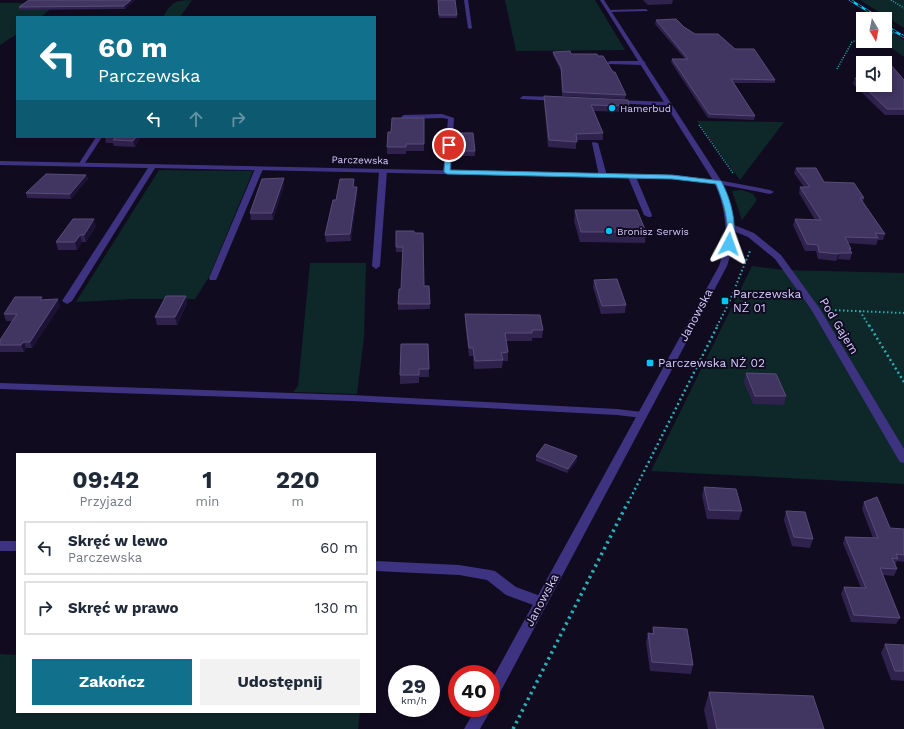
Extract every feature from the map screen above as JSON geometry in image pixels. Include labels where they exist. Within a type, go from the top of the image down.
[{"type":"street","points":[[466,0],[470,28]]},
{"type":"street","points":[[608,4],[646,10]]},
{"type":"street","name":"Janowska","points":[[500,679],[723,266],[728,252],[731,227],[728,206],[718,182],[643,63],[608,4]]},
{"type":"street","points":[[610,63],[643,63]]},
{"type":"street","points":[[523,98],[561,100]]},
{"type":"street","points":[[606,102],[669,104]]},
{"type":"street","points":[[404,117],[442,116],[451,118],[447,172]]},
{"type":"street","points":[[81,165],[98,138]]},
{"type":"street","points":[[595,143],[603,176]]},
{"type":"street","name":"Parczewska","points":[[0,163],[672,177],[718,182],[770,192]]},
{"type":"street","points":[[67,301],[152,167]]},
{"type":"street","points":[[213,278],[259,169]]},
{"type":"street","points":[[376,266],[383,171]]},
{"type":"street","points":[[632,177],[648,215]]},
{"type":"street","name":"Pod Gajem","points":[[731,227],[751,234],[778,256],[815,309],[904,459]]},
{"type":"street","points":[[0,386],[359,398],[617,412],[642,415]]},
{"type":"street","points":[[0,546],[16,546]]},
{"type":"street","points":[[376,566],[459,570],[490,575],[511,591],[542,602]]},
{"type":"street","points":[[472,729],[479,717]]},
{"type":"path","points":[[891,0],[904,8]]},
{"type":"path","points":[[892,33],[904,35]]},
{"type":"path","points":[[837,69],[852,42],[856,41]]},
{"type":"path","points":[[513,729],[728,305],[748,259],[752,244],[751,234]]},
{"type":"path","points":[[815,309],[904,313]]},
{"type":"path","points":[[860,311],[904,381]]},
{"type":"green space","points":[[192,0],[181,16],[164,16],[174,3]]},
{"type":"green space","points":[[505,0],[595,0],[625,50],[516,51]]},
{"type":"green space","points":[[860,0],[904,0],[904,28],[892,20],[892,12],[879,12]]},
{"type":"green space","points":[[0,3],[40,3],[54,6],[42,16],[16,16],[16,35],[0,45]]},
{"type":"green space","points":[[892,33],[904,40],[904,57],[892,48]]},
{"type":"green space","points":[[697,121],[784,122],[740,180]]},
{"type":"green space","points":[[159,170],[253,171],[209,277],[195,299],[132,299],[76,302]]},
{"type":"green space","points":[[742,190],[753,194],[757,200],[742,220],[732,191]]},
{"type":"green space","points":[[310,263],[366,263],[364,337],[357,394],[293,392],[298,386]]},
{"type":"green space","points":[[752,266],[783,270],[904,273],[904,484],[651,471]]},
{"type":"green space","points":[[0,654],[16,655],[16,713],[360,713],[358,729],[0,729]]},
{"type":"building","points":[[29,0],[131,0],[124,6],[19,7]]},
{"type":"building","points":[[438,0],[455,0],[457,15],[439,15]]},
{"type":"building","points":[[676,19],[684,27],[695,34],[718,34],[735,49],[754,49],[775,80],[731,79],[755,116],[709,114],[672,59],[688,59],[656,20]]},
{"type":"building","points":[[570,51],[571,54],[597,54],[598,56],[603,56],[613,72],[615,72],[626,95],[563,92],[561,67],[553,52]]},
{"type":"building","points":[[892,66],[904,80],[904,109],[887,109],[869,92],[892,92]]},
{"type":"building","points":[[544,96],[628,100],[629,106],[591,105],[603,133],[576,134],[577,142],[549,140]]},
{"type":"building","points":[[392,118],[424,118],[424,144],[406,144],[406,147],[387,147],[388,132],[391,132]]},
{"type":"building","points":[[454,133],[473,133],[475,151],[453,151]]},
{"type":"building","points":[[115,138],[135,138],[133,141],[113,140]]},
{"type":"building","points":[[796,168],[816,168],[824,182],[854,183],[864,198],[860,198],[885,234],[875,233],[878,238],[845,237],[852,253],[838,254],[819,252],[818,245],[807,244],[795,219],[821,220],[800,187],[810,187]]},
{"type":"building","points":[[46,174],[86,175],[70,194],[26,193]]},
{"type":"building","points":[[284,178],[272,213],[250,213],[262,179]]},
{"type":"building","points":[[340,179],[354,179],[353,187],[357,187],[350,234],[325,235],[333,200],[336,200]]},
{"type":"building","points":[[575,210],[637,210],[646,232],[581,232]]},
{"type":"building","points":[[73,219],[94,219],[84,235],[80,235],[75,242],[56,242]]},
{"type":"building","points":[[396,231],[414,231],[414,233],[423,233],[424,286],[429,286],[430,304],[398,304],[399,289],[401,289],[403,247],[396,247]]},
{"type":"building","points":[[617,279],[626,305],[602,306],[594,280]]},
{"type":"building","points":[[166,296],[186,296],[175,317],[155,317]]},
{"type":"building","points":[[15,297],[42,297],[40,300],[58,299],[30,342],[24,342],[21,345],[0,345],[0,340],[17,314],[4,314]]},
{"type":"building","points":[[465,314],[540,315],[543,330],[532,330],[532,333],[505,333],[508,352],[501,353],[503,360],[475,361],[473,348],[469,348]]},
{"type":"building","points":[[401,344],[428,344],[429,369],[419,369],[419,375],[400,375]]},
{"type":"building","points":[[746,373],[776,374],[786,396],[755,396]]},
{"type":"building","points":[[545,444],[577,456],[568,469],[536,456]]},
{"type":"building","points":[[704,487],[736,489],[742,511],[709,510]]},
{"type":"building","points":[[877,497],[890,528],[904,529],[904,555],[896,554],[898,559],[892,558],[897,569],[880,568],[900,618],[854,615],[844,587],[866,588],[845,537],[878,538],[864,502]]},
{"type":"building","points":[[786,511],[805,512],[813,539],[794,537]]},
{"type":"building","points":[[653,627],[687,629],[693,665],[652,662],[648,633],[654,634]]},
{"type":"building","points":[[885,644],[904,645],[904,671],[895,671]]},
{"type":"building","points":[[709,692],[813,696],[824,729],[717,729]]},
{"type":"railway","points":[[850,0],[870,12]]},
{"type":"railway","points":[[892,29],[904,37]]},
{"type":"place","name":"Hamerbud","points":[[612,108]]},
{"type":"place","name":"Bronisz Serwis","points":[[609,231]]},
{"type":"place","name":"Parczewska NŻ 01","points":[[725,301]]},
{"type":"place","name":"Parczewska NŻ 02","points":[[650,363]]},
{"type":"route","points":[[449,145],[447,172],[672,177],[718,182],[730,215],[731,235],[729,244]]}]
